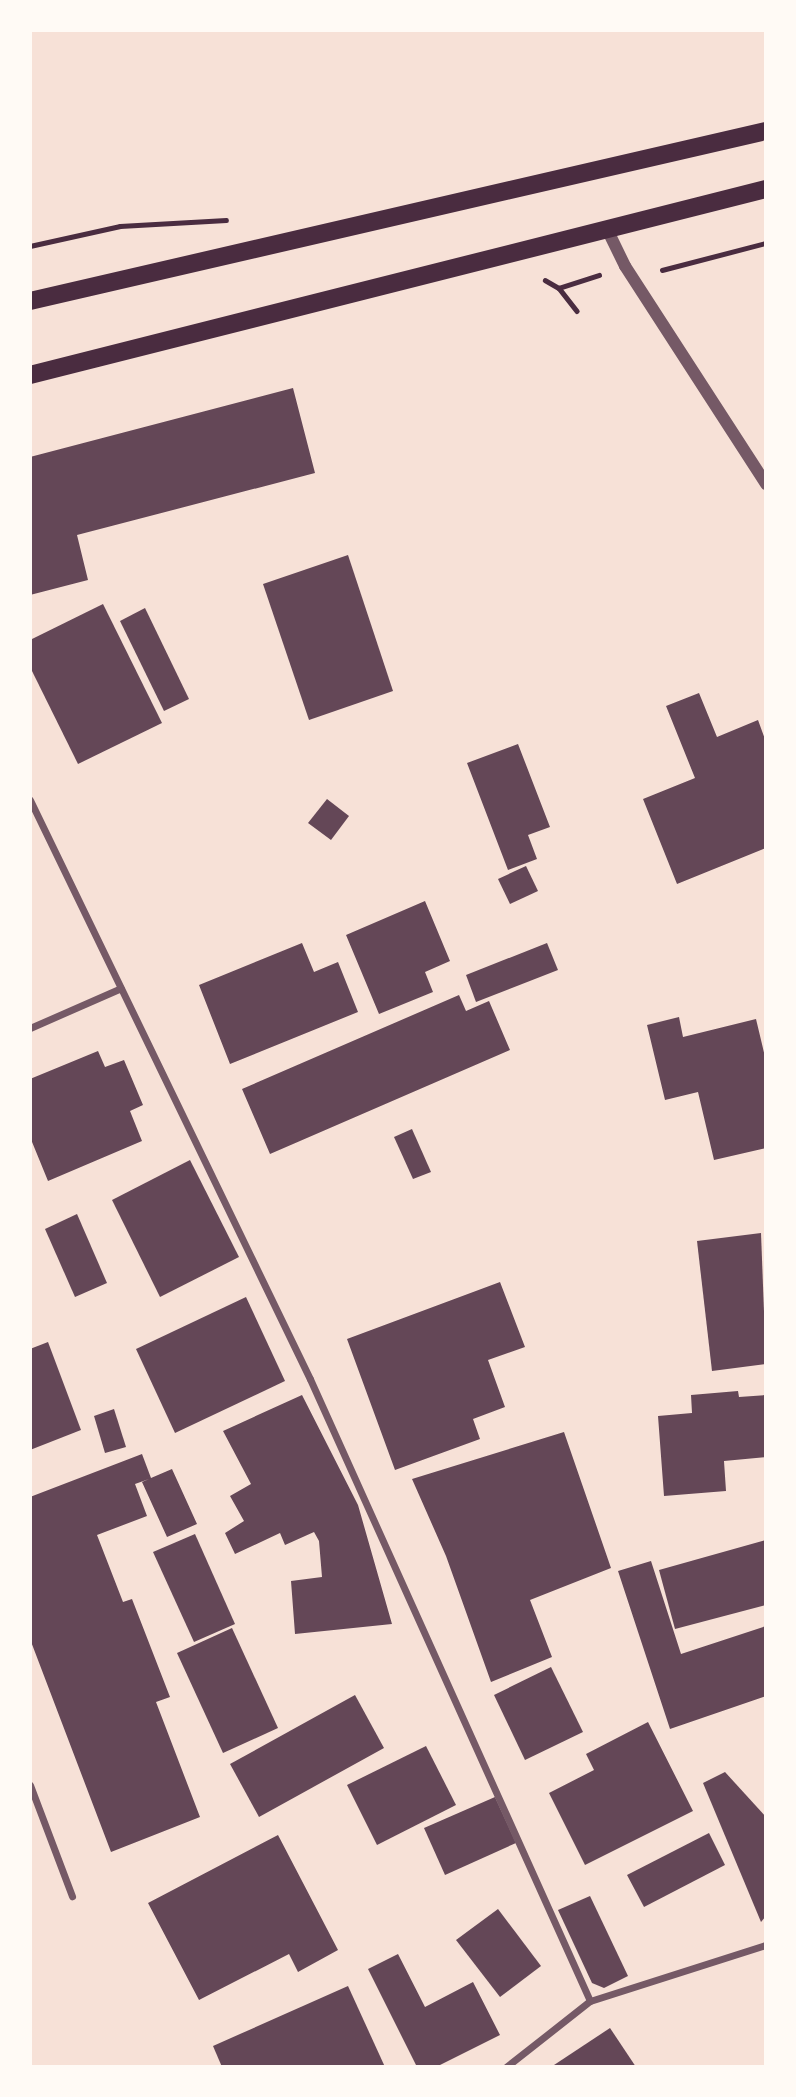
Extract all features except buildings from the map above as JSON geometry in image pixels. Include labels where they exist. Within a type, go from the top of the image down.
[{"type":"main road","points":[[30,301],[766,131]]},
{"type":"main road","points":[[30,375],[606,227],[766,189]]},
{"type":"street","points":[[606,227],[625,266],[766,484]]},
{"type":"street","points":[[30,800],[310,1379],[590,2001]]},
{"type":"street","points":[[30,1028],[121,988]]},
{"type":"street","points":[[30,1785],[72,1896]]},
{"type":"street","points":[[506,2067],[590,2001],[766,1945]]},
{"type":"path","points":[[30,246],[120,226],[229,219]]},
{"type":"path","points":[[674,266],[766,243]]},
{"type":"path","points":[[559,288],[577,311]]}]
